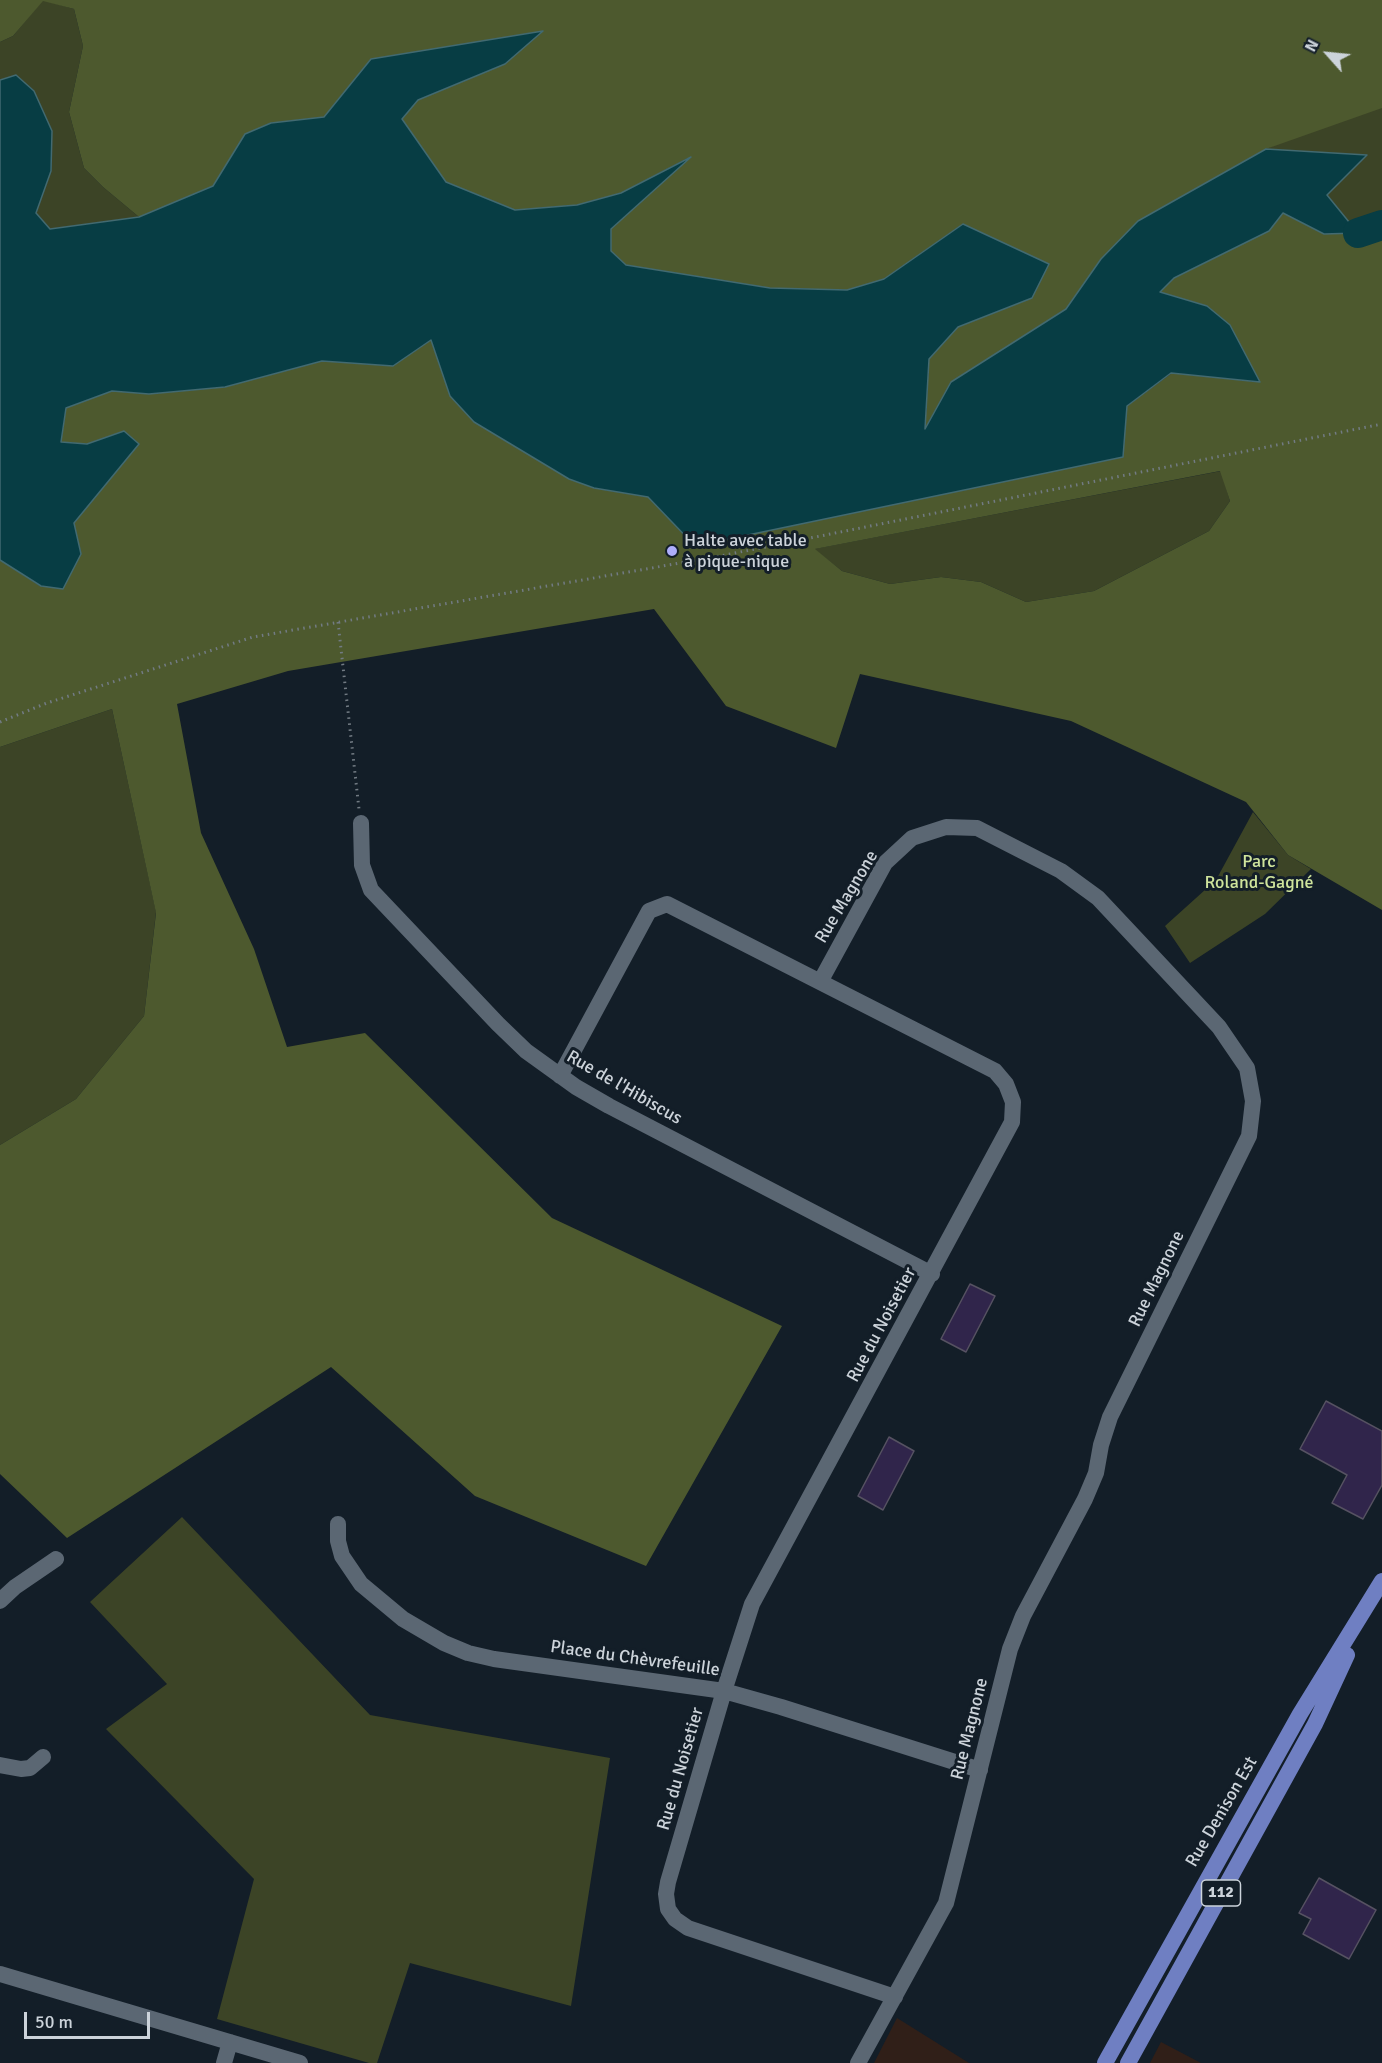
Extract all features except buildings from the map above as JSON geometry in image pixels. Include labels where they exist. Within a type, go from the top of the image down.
[{"type":"main road","name":"Rue Denison Est","points":[[1104,2063],[1300,1714],[1382,1583]]},
{"type":"main road","name":"Rue Denison Est","points":[[1128,2063],[1315,1724],[1382,1583]]},
{"type":"street","name":"Rue de l'Hibiscus","points":[[361,823],[362,865],[372,890],[526,1051],[560,1076],[609,1106],[932,1274]]},
{"type":"street","name":"Rue Magnone","points":[[820,982],[885,863],[912,838],[946,827],[977,828],[1061,871],[1098,898],[1219,1028],[1246,1068],[1253,1101],[1249,1136],[1110,1417],[1096,1473],[1085,1499],[1023,1616],[1010,1649],[946,1903],[858,2063]]},
{"type":"street","name":"Rue du Noisetier","points":[[560,1076],[649,911],[667,904],[995,1071],[1006,1084],[1013,1102],[1012,1122],[752,1604],[724,1691],[666,1894],[668,1909],[675,1919],[688,1928],[895,1997]]},
{"type":"street","name":"Place du Chèvrefeuille","points":[[338,1524],[338,1541],[342,1556],[352,1573],[381,1602],[403,1619],[444,1643],[468,1653],[494,1659],[724,1691],[980,1770]]},
{"type":"street","points":[[0,1601],[15,1587],[56,1559]]},
{"type":"street","points":[[0,1765],[21,1769],[30,1768],[43,1757]]},
{"type":"street","points":[[0,1974],[300,2063]]},
{"type":"street","points":[[224,2063],[230,2042]]},
{"type":"path","points":[[0,722],[47,703],[253,637],[715,557],[1382,424]]},
{"type":"path","points":[[338,622],[361,823]]},
{"type":"shaded area","points":[[0,0],[1382,0],[1382,108],[1266,149],[1101,259],[1066,309],[951,382],[925,431],[929,359],[958,327],[1032,298],[963,224],[884,279],[847,290],[770,288],[626,265],[611,251],[610,230],[688,158],[621,193],[577,205],[515,210],[446,182],[402,119],[418,100],[505,64],[371,59],[324,117],[271,123],[246,134],[213,186],[139,217],[84,168],[69,112],[83,46],[74,9],[43,1],[13,36],[0,42]]},
{"type":"shaded area","points":[[543,31],[505,64],[418,100],[402,119],[446,182],[515,210],[577,205],[621,193],[691,157],[611,229],[611,251],[626,265],[770,288],[847,290],[884,279],[963,224],[1049,264],[1032,298],[958,327],[929,359],[925,429],[951,382],[1066,309],[1101,259],[1138,221],[1266,149],[1367,155],[1327,195],[1358,233],[1324,234],[1283,213],[1269,231],[1174,278],[1160,292],[1207,306],[1230,325],[1260,382],[1171,373],[1127,406],[1123,457],[695,546],[648,497],[594,488],[569,479],[474,422],[450,396],[431,340],[393,366],[322,361],[225,387],[149,394],[112,391],[66,408],[61,442],[87,444],[124,431],[139,444],[74,523],[81,554],[63,589],[41,586],[0,560],[0,80],[16,75],[34,91],[52,131],[51,171],[36,213],[50,229],[139,217],[213,186],[245,134],[271,123],[324,117],[371,59]]},
{"type":"shaded area","points":[[1283,213],[1324,234],[1358,233],[1382,225],[1382,910],[1288,855],[1246,802],[1071,721],[860,674],[836,748],[726,706],[654,609],[288,671],[177,704],[201,833],[254,949],[287,1047],[365,1033],[552,1218],[782,1326],[646,1566],[475,1496],[331,1367],[67,1538],[0,1474],[0,1145],[76,1099],[144,1016],[156,913],[112,709],[0,747],[0,560],[40,586],[81,554],[74,523],[139,444],[124,431],[87,444],[61,442],[66,408],[112,391],[149,394],[225,387],[322,361],[393,366],[431,340],[450,396],[594,488],[648,497],[695,546],[1127,406],[1172,373],[1259,382],[1207,306],[1160,292],[1174,278],[1269,231]],"holes":[[[1220,471],[1230,501],[1209,531],[1094,591],[1026,602],[981,582],[941,577],[890,584],[842,571],[815,549]]]},
{"type":"shaded area","points":[[897,2018],[969,2063],[874,2063]]},
{"type":"shaded area","points":[[1161,2042],[1201,2063],[1150,2063]]},
{"type":"green space","points":[[43,0],[74,9],[83,46],[69,112],[84,168],[139,217],[50,229],[36,213],[51,171],[52,131],[34,91],[16,75],[0,80],[0,42],[13,36]]},
{"type":"green space","points":[[1382,96],[1382,225],[1358,233],[1327,195],[1367,155],[1266,149]]},
{"type":"green space","points":[[1221,471],[1230,501],[1209,531],[1094,591],[1026,602],[981,582],[941,577],[890,584],[842,571],[814,549]]},
{"type":"green space","points":[[112,709],[156,912],[144,1016],[76,1099],[0,1145],[0,747]]},
{"type":"green space","name":"Parc Roland-Gagné","points":[[1253,812],[1288,855],[1311,869],[1265,914],[1190,963],[1165,926],[1216,880]]},
{"type":"green space","points":[[182,1517],[370,1715],[610,1758],[571,2006],[410,1963],[377,2063],[369,2063],[217,2019],[254,1879],[106,1729],[167,1684],[90,1602]]},
{"type":"waterway","points":[[1358,233],[1382,225]]},
{"type":"place","name":"Halte avec table à pique-nique","points":[[672,551]]}]
